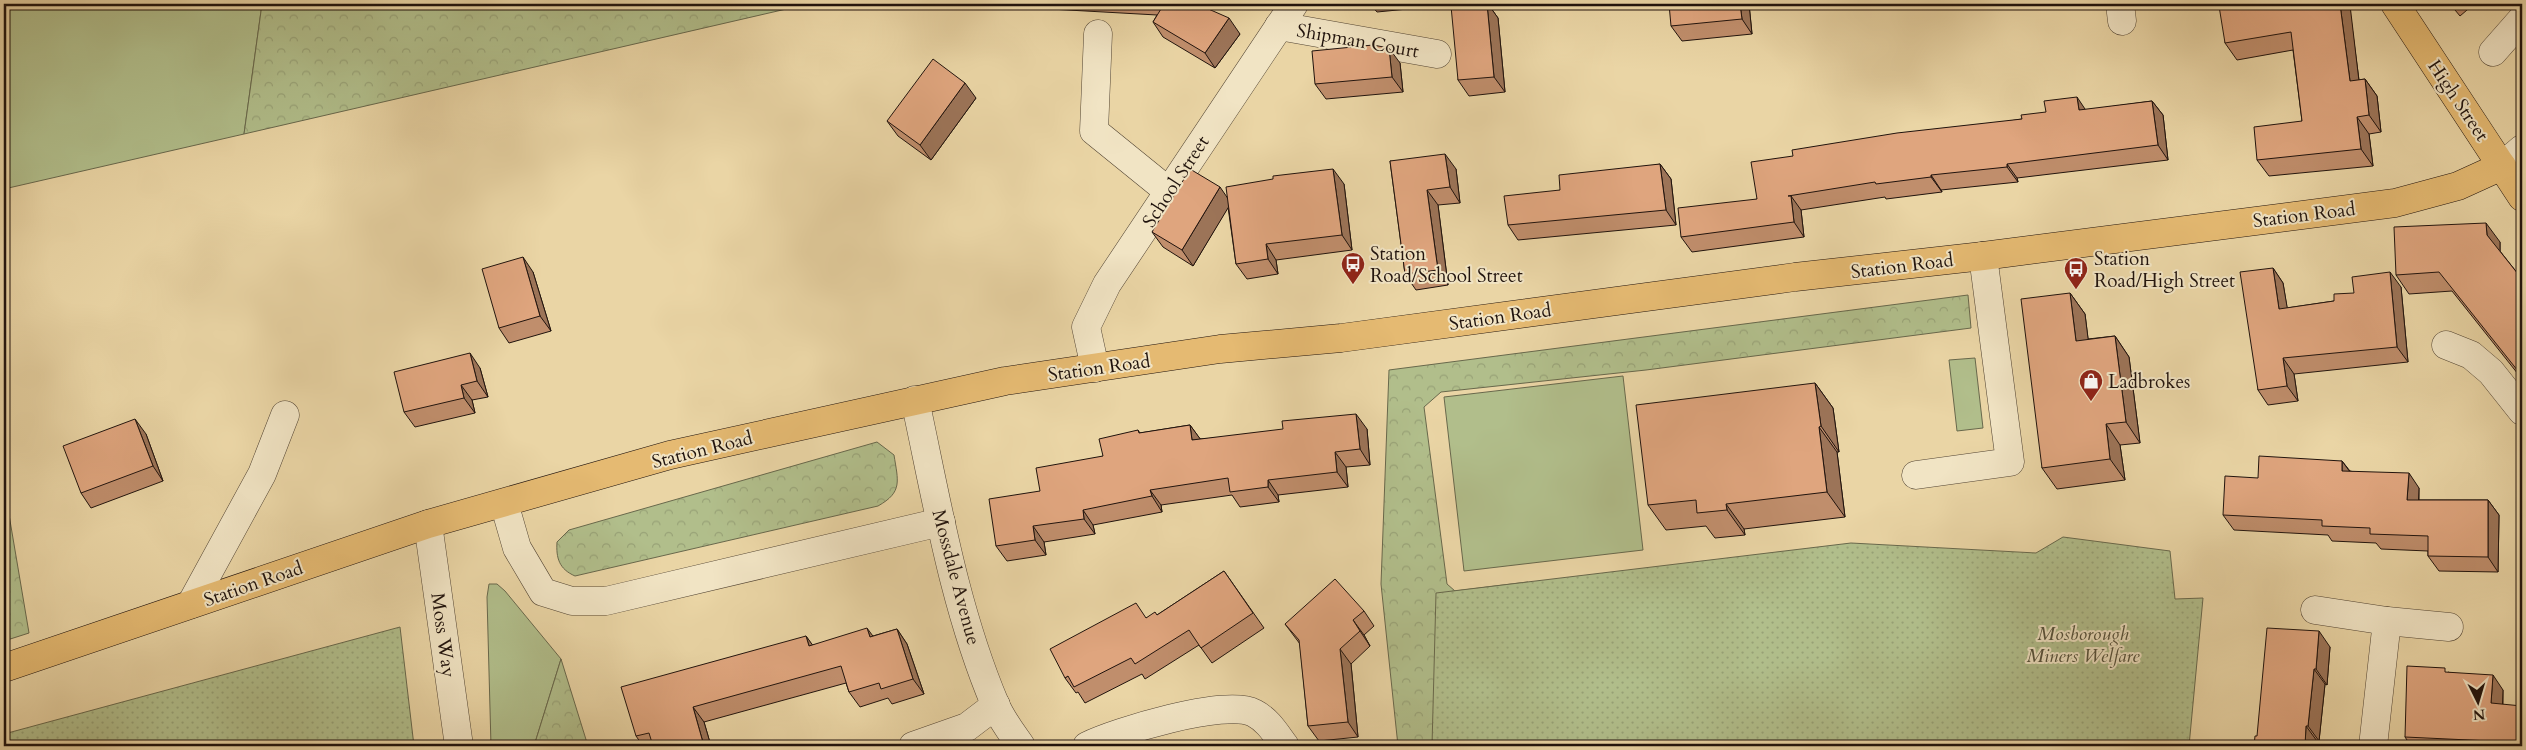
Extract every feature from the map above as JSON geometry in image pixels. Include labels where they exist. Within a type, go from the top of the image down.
[{"type":"main road","name":"High Street","points":[[2395,4],[2512,158],[2522,197]]},
{"type":"main road","name":"Station Road","points":[[4,668],[428,524],[670,455],[1004,381],[1220,349],[1341,338],[1795,277],[1983,256],[2395,203],[2458,186],[2512,158]]},
{"type":"street","name":"School Street","points":[[1095,368],[1086,327],[1107,284],[1294,4]]},
{"type":"street","points":[[2493,52],[2522,19]]},
{"type":"street","name":"Shipman Court","points":[[1279,26],[1437,54]]},
{"type":"street","points":[[1098,34],[1094,131],[1168,191]]},
{"type":"street","points":[[1916,475],[2010,462],[1983,256]]},
{"type":"street","points":[[2446,345],[2471,355],[2491,372],[2522,411]]},
{"type":"street","name":"Mossdale Avenue","points":[[915,400],[963,613],[996,706],[1021,746]]},
{"type":"street","points":[[191,604],[262,474],[285,415]]},
{"type":"street","points":[[504,503],[517,548],[543,592],[572,601],[606,600],[941,522]]},
{"type":"street","name":"Moss Way","points":[[428,524],[459,746]]},
{"type":"street","points":[[2315,610],[2387,621],[2449,627]]},
{"type":"street","points":[[2373,746],[2387,621]]},
{"type":"street","points":[[913,746],[967,727],[996,706]]},
{"type":"street","points":[[1087,746],[1101,739],[1168,717],[1231,710],[1253,712],[1271,727],[1285,746]]},
{"type":"green space","points":[[4,4],[262,4],[244,134],[4,189]]},
{"type":"green space","points":[[262,4],[808,4],[244,134]]},
{"type":"green space","points":[[1968,295],[1971,328],[1646,370],[1441,392],[1424,407],[1447,584],[1455,591],[1528,582],[1482,746],[1398,746],[1381,584],[1389,370]]},
{"type":"green space","points":[[1975,358],[1983,428],[1957,431],[1949,360]]},
{"type":"green space","points":[[1623,376],[1643,550],[1464,571],[1444,397]]},
{"type":"green space","points":[[877,442],[894,455],[897,479],[897,485],[892,496],[878,506],[575,576],[565,570],[558,558],[557,542],[569,530]]},
{"type":"green space","points":[[4,485],[29,633],[4,641]]},
{"type":"green space","name":"Mosborough Miners Welfare","points":[[2063,537],[2170,551],[2175,599],[2203,598],[2189,746],[1432,746],[1436,593],[1851,543],[2036,553]]},
{"type":"green space","points":[[489,584],[497,584],[505,591],[561,659],[534,746],[491,746],[487,597]]},
{"type":"green space","points":[[400,627],[414,746],[4,746],[4,734]]},
{"type":"green space","points":[[561,659],[588,746],[534,746]]},
{"type":"building","points":[[1164,4],[1197,4],[1229,18],[1205,53],[1153,22]]},
{"type":"building","points":[[1487,4],[1494,77],[1458,80],[1451,6]]},
{"type":"building","points":[[1669,4],[1740,4],[1742,19],[1671,26]]},
{"type":"building","points":[[2230,4],[2340,4],[2350,81],[2365,79],[2369,115],[2357,117],[2361,149],[2257,160],[2254,127],[2302,121],[2291,32],[2225,43],[2219,6]]},
{"type":"building","points":[[1373,45],[1389,48],[1392,77],[1315,84],[1312,51]]},
{"type":"building","points":[[933,59],[965,83],[920,145],[887,121]]},
{"type":"building","points":[[2077,97],[2079,110],[2152,101],[2158,145],[2007,164],[2007,167],[1931,175],[1931,177],[1876,184],[1875,182],[1788,196],[1791,196],[1794,222],[1681,237],[1678,208],[1757,199],[1751,162],[1793,156],[1792,150],[1897,133],[2022,119],[2021,115],[2046,112],[2044,101]]},
{"type":"building","points":[[1445,154],[1450,187],[1427,190],[1438,270],[1405,274],[1390,161]]},
{"type":"building","points":[[1660,164],[1666,210],[1508,225],[1504,196],[1560,190],[1559,175]]},
{"type":"building","points":[[1190,169],[1220,187],[1182,250],[1152,232]]},
{"type":"building","points":[[1333,169],[1342,235],[1266,244],[1268,259],[1236,264],[1226,187],[1273,179],[1273,176]]},
{"type":"building","points":[[2486,223],[2487,235],[2522,279],[2522,376],[2439,272],[2396,275],[2394,227]]},
{"type":"building","points":[[523,257],[540,316],[499,328],[482,269]]},
{"type":"building","points":[[2273,268],[2279,309],[2334,301],[2334,294],[2354,293],[2352,277],[2390,272],[2397,347],[2283,358],[2287,386],[2258,390],[2240,272]]},
{"type":"building","name":"Ladbrokes","points":[[2070,293],[2076,341],[2115,336],[2126,422],[2106,424],[2110,459],[2042,468],[2021,299]]},
{"type":"building","points":[[470,353],[477,381],[461,385],[464,398],[404,412],[394,372]]},
{"type":"building","points":[[1815,383],[1827,492],[1726,504],[1727,510],[1697,513],[1696,500],[1648,505],[1636,405]]},
{"type":"building","points":[[1356,414],[1360,449],[1335,452],[1337,472],[1268,480],[1268,487],[1230,492],[1228,478],[1150,490],[1152,496],[1083,510],[1084,519],[1033,526],[1035,540],[996,546],[989,499],[1040,491],[1036,468],[1103,456],[1099,439],[1138,430],[1139,433],[1190,425],[1192,440],[1283,429],[1282,421]]},
{"type":"building","points":[[135,419],[153,466],[81,493],[63,446]]},
{"type":"building","points":[[2259,456],[2342,461],[2342,471],[2409,473],[2407,500],[2488,500],[2488,557],[2428,556],[2428,536],[2370,534],[2370,528],[2322,526],[2322,520],[2223,515],[2225,476],[2258,478]]},
{"type":"building","points":[[1224,571],[1253,613],[1201,648],[1189,630],[1135,664],[1131,658],[1074,687],[1068,676],[1065,678],[1050,649],[1136,603],[1146,618],[1155,612],[1157,615]]},
{"type":"building","points":[[1335,579],[1364,611],[1353,620],[1360,631],[1340,649],[1348,722],[1308,726],[1299,640],[1285,624]]},
{"type":"building","points":[[867,628],[870,637],[897,629],[913,679],[881,689],[879,683],[849,692],[841,666],[693,707],[704,746],[653,746],[649,733],[636,736],[621,687],[806,636],[809,646]]},
{"type":"building","points":[[2267,628],[2319,631],[2316,669],[2314,669],[2305,746],[2254,746],[2255,736],[2257,736]]},
{"type":"building","points":[[2407,666],[2445,668],[2445,672],[2493,675],[2491,703],[2522,706],[2522,746],[2512,746],[2512,742],[2405,737]]},
{"type":"place","name":"Station Road/School Street","points":[[1353,285]]},
{"type":"place","name":"Station Road/High Street","points":[[2076,290]]},
{"type":"place","name":"Ladbrokes","points":[[2091,402]]}]
